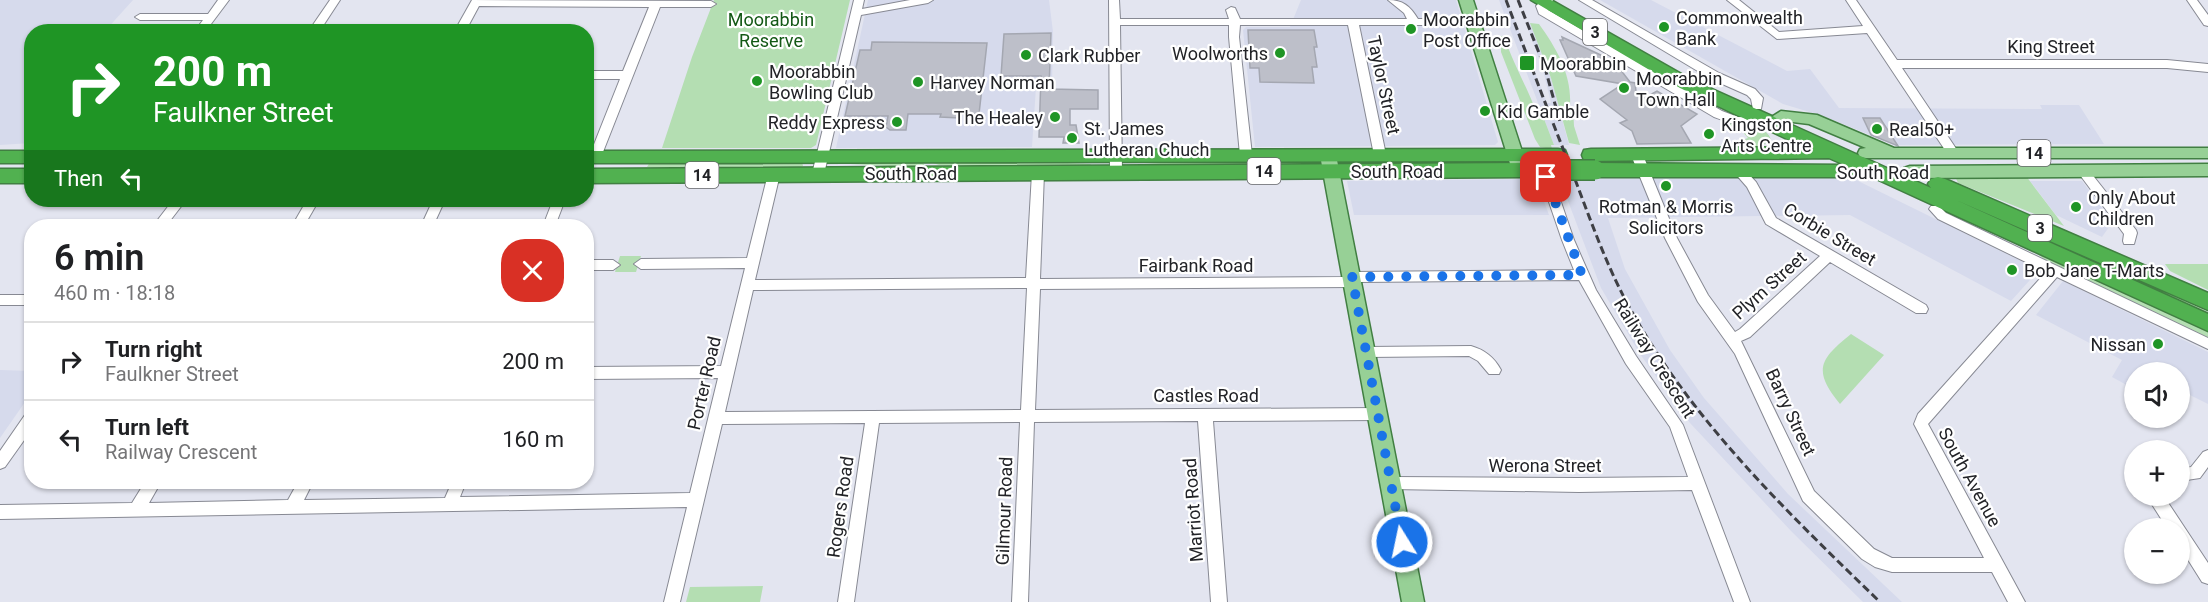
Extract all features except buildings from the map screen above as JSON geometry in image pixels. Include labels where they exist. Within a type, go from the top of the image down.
[{"type":"highway","name":"3","points":[[1544,1],[1686,84],[1767,116],[1855,162]]},
{"type":"highway","name":"3","points":[[1580,3],[1693,74],[1833,153],[1855,162],[1885,162],[2005,230],[2208,323]]},
{"type":"highway","points":[[1760,153],[1771,148],[1776,141],[1767,116]]},
{"type":"highway","name":"South Road","points":[[1640,163],[1713,154],[1833,153]]},
{"type":"highway","points":[[1713,154],[1771,161],[1855,162],[1935,209],[2005,230]]},
{"type":"highway","name":"South Road","points":[[929,165],[1038,172],[1246,155],[1329,163],[1380,155],[1518,163],[1548,169],[1593,163],[1640,163],[1739,171],[1855,162],[1885,162],[1910,172]]},
{"type":"highway","points":[[0,157],[24,157]]},
{"type":"highway","name":"South Road","points":[[594,158],[639,166],[774,174],[820,165]]},
{"type":"highway","name":"South Road","points":[[594,174],[639,166],[1518,163]]},
{"type":"highway","name":"3","points":[[1910,172],[2208,302]]},
{"type":"highway","points":[[0,176],[24,176]]},
{"type":"main road","points":[[1466,0],[1518,163]]},
{"type":"main road","points":[[1767,116],[1810,119],[1885,162],[1970,162],[2025,158],[2081,171]]},
{"type":"main road","points":[[1953,153],[1970,162]]},
{"type":"main road","name":"South Road","points":[[1885,162],[1953,153],[2025,158],[2200,153]]},
{"type":"main road","points":[[2200,153],[2208,169]]},
{"type":"main road","points":[[1329,163],[1367,352],[1413,602]]},
{"type":"main road","name":"South Road","points":[[1910,172],[2208,169]]},
{"type":"street","points":[[205,24],[224,0]]},
{"type":"street","points":[[318,24],[335,0]]},
{"type":"street","points":[[820,165],[859,0]]},
{"type":"street","points":[[856,13],[928,0]]},
{"type":"street","points":[[1114,0],[1116,164]]},
{"type":"street","points":[[1241,0],[1232,17],[1246,155]]},
{"type":"street","points":[[1393,0],[1408,10],[1414,21]]},
{"type":"street","points":[[1732,0],[1774,35],[1870,29]]},
{"type":"street","points":[[1851,0],[1953,153]]},
{"type":"street","points":[[2192,0],[2208,23]]},
{"type":"street","points":[[1544,1],[1540,8],[1544,12],[1718,114],[1737,121],[1767,116]]},
{"type":"street","points":[[464,24],[476,2],[711,4]]},
{"type":"street","points":[[594,150],[628,75],[656,3]]},
{"type":"street","points":[[140,17],[210,17]]},
{"type":"street","points":[[1114,22],[1232,17],[1472,22]]},
{"type":"street","name":"Taylor Street","points":[[1353,21],[1380,155]]},
{"type":"street","points":[[1616,56],[1636,55]]},
{"type":"street","name":"King Street","points":[[1893,64],[2167,64],[2208,68]]},
{"type":"street","points":[[594,75],[628,75]]},
{"type":"street","name":"Barry Street","points":[[1640,163],[1671,238],[1703,298],[1741,351],[1808,496],[1868,554],[1881,562],[1892,565],[1997,565]]},
{"type":"street","name":"Railway Crescent","points":[[1548,169],[1582,275],[1619,341],[1673,420],[1742,602]]},
{"type":"street","name":"Corbie Street","points":[[1739,171],[1752,185],[1767,216],[1775,223],[1921,309]]},
{"type":"street","points":[[2081,171],[2131,233],[2129,241]]},
{"type":"street","name":"Gilmour Road","points":[[1020,602],[1038,172]]},
{"type":"street","name":"Porter Road","points":[[672,602],[774,174]]},
{"type":"street","points":[[169,212],[172,207]]},
{"type":"street","points":[[164,219],[174,207]]},
{"type":"street","points":[[1935,209],[1942,216],[2208,344]]},
{"type":"street","points":[[2005,230],[2050,268]]},
{"type":"street","name":"Plym Street","points":[[1732,339],[1745,333],[1829,255]]},
{"type":"street","points":[[641,264],[752,263]]},
{"type":"street","points":[[594,265],[613,265]]},
{"type":"street","name":"South Avenue","points":[[2017,602],[1921,424],[1923,418],[2050,268]]},
{"type":"street","name":"Fairbank Road","points":[[747,285],[1033,284],[1582,275]]},
{"type":"street","points":[[0,300],[24,300]]},
{"type":"street","points":[[1367,352],[1471,351],[1483,357],[1494,370]]},
{"type":"street","points":[[594,373],[726,372]]},
{"type":"street","name":"Castles Road","points":[[716,418],[1378,414]]},
{"type":"street","name":"Marriot Road","points":[[1205,415],[1219,602]]},
{"type":"street","name":"Rogers Road","points":[[846,602],[873,417]]},
{"type":"street","points":[[0,463],[24,428]]},
{"type":"street","points":[[2190,474],[2195,473],[2208,456]]},
{"type":"street","name":"Werona Street","points":[[1391,483],[1579,485],[1698,483]]},
{"type":"street","points":[[137,509],[149,489]]},
{"type":"street","points":[[293,507],[302,489]]},
{"type":"street","points":[[450,504],[456,489]]},
{"type":"street","points":[[0,512],[696,500]]},
{"type":"street","points":[[2190,545],[2202,559],[2208,577]]},
{"type":"shaded area","points":[[0,0],[133,0],[111,24],[24,24],[24,143],[0,145]]},
{"type":"shaded area","points":[[868,0],[1049,0],[1053,32],[1052,86],[1036,87],[1032,147],[836,148]]},
{"type":"shaded area","points":[[1301,0],[1456,0],[1498,142],[1495,145],[1255,147],[1243,30],[1246,27],[1290,27]]},
{"type":"shaded area","points":[[1499,0],[1507,0],[1547,103],[1551,103],[1543,70],[1526,23],[1530,23],[1551,78],[1569,145],[1554,145]]},
{"type":"shaded area","points":[[1600,0],[1651,0],[1787,71],[1810,69],[1839,108],[2042,109],[2040,105],[2079,105],[2104,144],[1895,145],[1823,116],[1783,104]]},
{"type":"shaded area","points":[[1593,176],[1850,177],[2039,270],[2011,301],[1850,215],[1608,218],[1625,269],[1670,350],[1704,398],[1788,494],[1902,602],[1863,602],[1791,531],[1690,423],[1663,386],[1640,354],[1601,288],[1560,180],[1594,179]]},
{"type":"shaded area","points":[[1536,179],[1549,215],[1354,215],[1347,181]]},
{"type":"shaded area","name":"Only About Children","points":[[2030,181],[2082,181],[2114,224],[2107,224],[2109,227],[2102,237],[2056,215]]},
{"type":"shaded area","points":[[2063,281],[2208,352],[2208,404],[2190,395],[2190,362],[2124,362],[2124,384],[2112,377],[2122,360],[2036,315]]},
{"type":"shaded area","points":[[0,370],[24,371],[24,404],[0,438]]},
{"type":"green space","name":"Moorabbin Reserve","points":[[714,0],[850,0],[816,145],[811,148],[662,148],[692,57]]},
{"type":"green space","points":[[1530,23],[1539,24],[1562,63],[1569,84],[1570,106],[1573,107],[1574,126],[1580,145],[1569,143],[1551,78]]},
{"type":"green space","points":[[1501,36],[1504,36],[1536,111],[1541,111],[1554,145],[1551,145],[1552,149],[1540,147],[1535,139],[1501,52]]},
{"type":"green space","points":[[1728,123],[1740,123],[1759,128],[1769,135],[1771,140],[1760,147],[1752,148],[1745,139],[1748,138],[1741,130],[1728,128]]},
{"type":"green space","points":[[997,160],[1090,164],[1092,166],[1025,168],[939,165],[930,162]]},
{"type":"green space","points":[[1175,160],[1314,163],[1313,166],[1194,166],[1127,162]]},
{"type":"green space","points":[[802,161],[803,166],[790,169],[647,167],[650,162]]},
{"type":"green space","points":[[921,161],[927,168],[831,163],[833,162]]},
{"type":"green space","points":[[1955,176],[2026,176],[2064,226],[1958,183]]},
{"type":"green space","points":[[1922,185],[2149,283],[2208,312],[2208,316],[2052,242]]},
{"type":"green space","points":[[2034,251],[2208,331],[2208,340],[2046,261]]},
{"type":"green space","points":[[620,256],[641,256],[636,272],[615,272]]},
{"type":"green space","points":[[2165,264],[2208,264],[2208,290],[2170,271]]},
{"type":"green space","points":[[1851,334],[1884,355],[1840,404],[1826,382],[1823,366],[1832,351]]},
{"type":"green space","points":[[763,586],[760,602],[686,602],[690,587]]},
{"type":"railway","points":[[1506,0],[1607,261],[1632,312],[1657,353],[1714,430],[1746,466],[1880,602]]},
{"type":"railway","points":[[1518,0],[1545,68],[1560,122]]},
{"type":"place","name":"Commonwealth Bank","points":[[1664,27]]},
{"type":"place","name":"Moorabbin Post Office","points":[[1411,29]]},
{"type":"place","name":"Woolworths","points":[[1280,53]]},
{"type":"place","name":"Clark Rubber","points":[[1026,55]]},
{"type":"place","name":"Moorabbin","points":[[1527,63]]},
{"type":"place","name":"Moorabbin Bowling Club","points":[[757,81]]},
{"type":"place","name":"Harvey Norman","points":[[918,82]]},
{"type":"place","name":"Moorabbin Town Hall","points":[[1624,88]]},
{"type":"place","name":"Kid Gamble","points":[[1485,111]]},
{"type":"place","name":"The Healey","points":[[1055,117]]},
{"type":"place","name":"Reddy Express","points":[[897,122]]},
{"type":"place","name":"Real50+","points":[[1877,129]]},
{"type":"place","name":"Kingston Arts Centre","points":[[1709,134]]},
{"type":"place","name":"St. James Lutheran Chuch","points":[[1072,138]]},
{"type":"place","name":"Rotman & Morris Solicitors","points":[[1666,186]]},
{"type":"place","name":"Only About Children","points":[[2076,207]]},
{"type":"place","name":"Bob Jane T-Marts","points":[[2012,270]]},
{"type":"place","name":"Nissan","points":[[2158,344]]},
{"type":"route","points":[[1402,542],[1352,277],[1582,275],[1546,177]]}]
